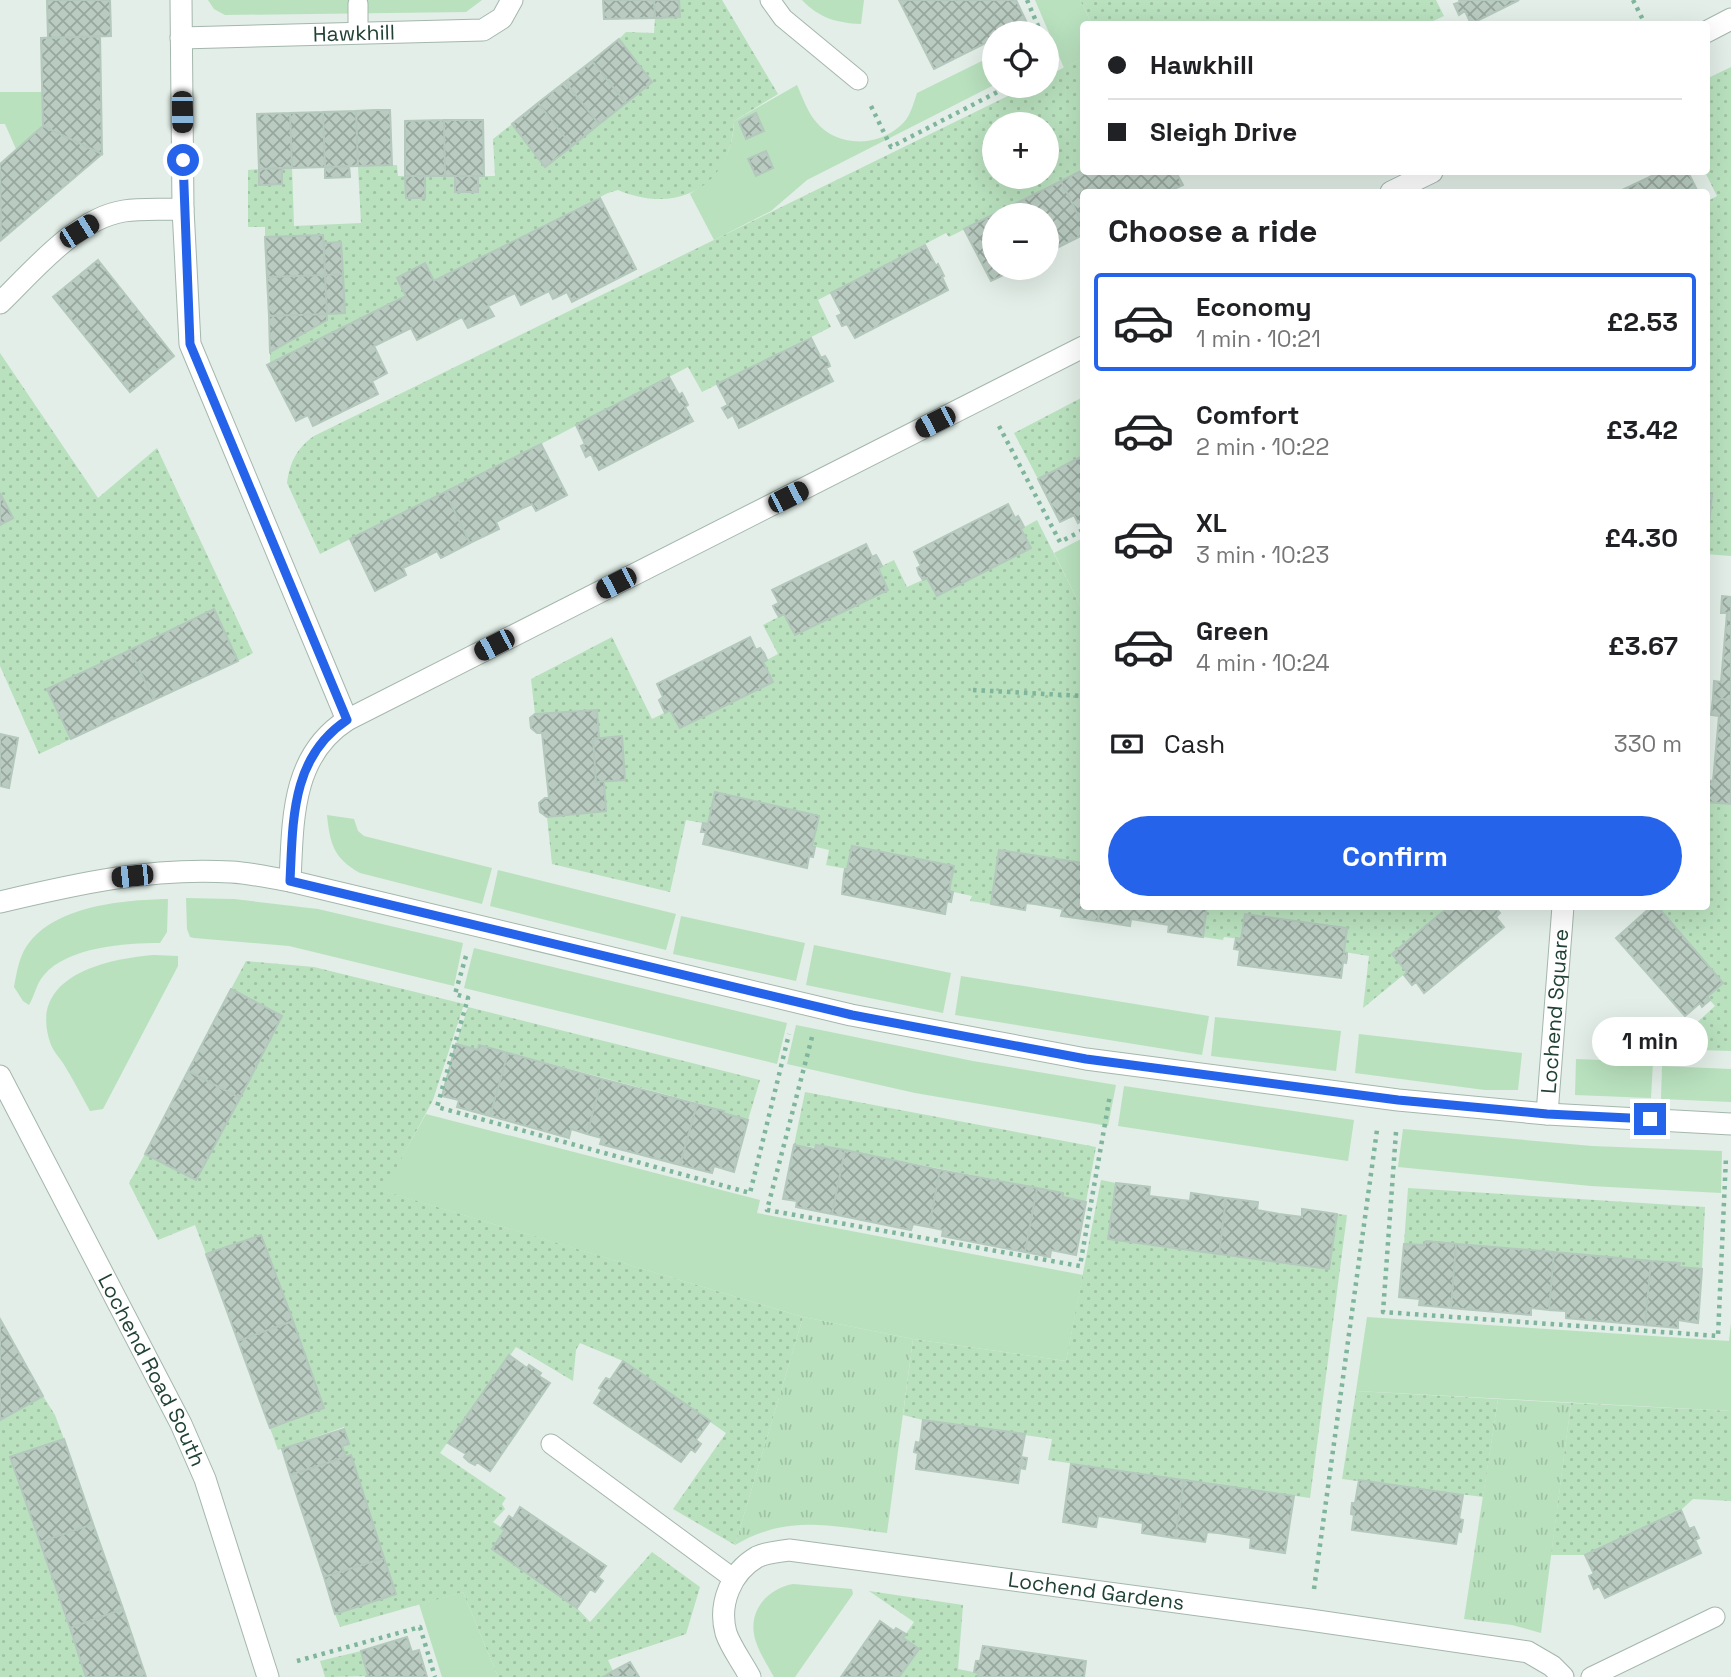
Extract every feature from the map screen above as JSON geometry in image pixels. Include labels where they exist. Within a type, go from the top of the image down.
[{"type":"street","points":[[181,0],[183,209],[190,344],[347,720]]},
{"type":"street","name":"Hawkhill","points":[[181,38],[483,30],[502,18],[512,0]]},
{"type":"street","points":[[1710,30],[1731,19]]},
{"type":"street","points":[[1397,189],[1426,175]]},
{"type":"street","points":[[0,303],[47,257],[96,220],[124,211],[183,209]]},
{"type":"street","points":[[290,881],[293,834],[305,767],[331,730],[1080,349]]},
{"type":"street","points":[[0,902],[94,880],[231,872],[290,881],[820,1007],[1116,1063],[1390,1099],[1547,1114],[1729,1124]]},
{"type":"street","name":"Lochend Square","points":[[1547,1114],[1563,910]]},
{"type":"street","name":"Lochend Road South","points":[[0,1076],[192,1449],[205,1479],[267,1674]]},
{"type":"street","name":"Lochend Gardens","points":[[734,1579],[757,1558],[789,1550],[1528,1652],[1552,1666],[1563,1677]]},
{"type":"street","points":[[734,1579],[727,1591],[724,1605],[726,1633],[750,1677]]},
{"type":"lane","points":[[770,0],[783,18],[858,80]]},
{"type":"lane","points":[[358,5],[358,33]]},
{"type":"lane","points":[[551,1444],[734,1579]]},
{"type":"lane","points":[[1591,1677],[1715,1617]]},
{"type":"path","points":[[1027,0],[1036,21]]},
{"type":"path","points":[[1633,0],[1644,21]]},
{"type":"path","points":[[858,80],[891,146],[985,98]]},
{"type":"path","points":[[984,397],[1060,542],[1080,532]]},
{"type":"path","points":[[973,690],[1080,696]]},
{"type":"path","points":[[475,925],[455,995],[468,998],[437,1107],[750,1194],[797,1002]]},
{"type":"path","points":[[820,1007],[767,1210],[1080,1266],[1116,1063]]},
{"type":"path","points":[[1390,1099],[1383,1312],[1718,1336],[1729,1124]]},
{"type":"path","points":[[1310,1620],[1390,1099]]},
{"type":"path","points":[[267,1674],[420,1627],[435,1677]]},
{"type":"green space","points":[[208,0],[482,0],[466,12],[225,15],[214,9]]},
{"type":"green space","points":[[679,0],[722,0],[778,94],[734,121],[731,144],[723,163],[712,178],[697,190],[680,197],[640,197],[618,190],[608,193],[434,281],[425,264],[406,296],[270,364],[270,352],[326,320],[327,314],[345,313],[341,243],[324,243],[323,235],[265,237],[265,227],[248,227],[248,170],[259,169],[259,185],[282,184],[282,168],[292,168],[294,226],[361,223],[358,166],[397,165],[398,176],[405,176],[406,198],[425,198],[425,176],[495,176],[493,139],[512,124],[546,166],[652,82],[619,39],[626,32],[654,33],[655,18],[679,17]]},
{"type":"green space","points":[[802,0],[864,0],[861,24],[829,18]]},
{"type":"green space","points":[[1035,0],[1080,0],[1090,21],[1080,21],[1080,60],[1064,68],[1059,56],[1059,21],[1044,21]]},
{"type":"green space","points":[[1080,0],[1436,0],[1444,16],[1433,21],[1090,21]]},
{"type":"green space","points":[[1080,60],[1080,172],[1059,182],[1059,112],[982,112],[982,189],[1045,189],[1017,203],[982,203],[982,220],[949,237],[946,233],[818,300],[831,327],[702,392],[688,367],[320,554],[287,483],[295,456],[314,436],[1004,98],[1059,98],[1059,70]]},
{"type":"green space","points":[[982,61],[982,91],[807,180],[771,211],[714,240],[690,194],[709,180],[722,163],[731,144],[734,121],[797,85],[810,114],[825,131],[846,140],[869,141],[891,133],[903,123],[911,111],[917,93]]},
{"type":"green space","points":[[1731,67],[1731,556],[1710,554],[1710,200],[1717,196],[1706,175],[1710,175],[1710,77]]},
{"type":"green space","points":[[0,92],[42,92],[43,126],[16,149],[5,124],[0,124]]},
{"type":"green space","points":[[0,353],[98,498],[157,448],[253,653],[238,661],[214,610],[47,689],[71,739],[39,754],[0,666],[0,525],[13,518],[0,493]]},
{"type":"green space","points":[[1080,399],[1080,458],[1038,479],[1014,433]]},
{"type":"green space","points":[[1037,520],[1080,605],[1080,863],[1000,850],[991,904],[970,901],[972,896],[949,891],[954,866],[852,846],[847,869],[826,865],[829,850],[812,846],[818,816],[716,792],[708,824],[686,820],[670,892],[552,864],[547,817],[605,811],[604,782],[625,779],[622,737],[599,738],[597,710],[535,714],[531,679],[612,637],[652,719],[670,710],[680,728],[772,682],[763,662],[778,654],[763,625],[784,614],[796,635],[888,590],[878,568],[894,560],[907,587],[927,578],[938,596],[1030,548],[1021,529]]},
{"type":"green space","points":[[1080,540],[1080,605],[1054,553]]},
{"type":"green space","points":[[1710,802],[1731,804],[1731,1051],[1668,1049],[1715,1006],[1707,997],[1659,910],[1710,910]]},
{"type":"green space","points":[[327,815],[354,819],[358,831],[364,836],[492,868],[482,904],[360,873],[338,855],[330,834]]},
{"type":"green space","points":[[498,870],[676,914],[666,950],[490,906]]},
{"type":"green space","points":[[186,898],[234,899],[318,909],[463,943],[454,986],[289,946],[190,937],[187,929]]},
{"type":"green space","points":[[168,899],[167,932],[160,943],[98,948],[67,958],[44,975],[29,1005],[14,987],[22,955],[33,939],[48,926],[66,916],[107,904]]},
{"type":"green space","points":[[1207,910],[1448,910],[1407,972],[1363,1008],[1369,956],[1344,952],[1347,928],[1245,914],[1241,939],[1203,937]]},
{"type":"green space","points":[[681,916],[805,943],[796,981],[673,954]]},
{"type":"green space","points":[[814,945],[951,973],[943,1013],[806,985]]},
{"type":"green space","points":[[474,948],[787,1023],[777,1064],[464,988]]},
{"type":"green space","points":[[154,955],[178,956],[178,966],[103,1109],[90,1111],[51,1045],[46,1022],[50,1003],[59,988],[74,976],[93,967]]},
{"type":"green space","points":[[246,961],[314,967],[464,1004],[433,1100],[384,1191],[803,1317],[735,1545],[673,1509],[726,1433],[623,1361],[580,1343],[576,1350],[573,1381],[516,1347],[440,1453],[506,1498],[502,1504],[505,1509],[493,1522],[505,1530],[492,1549],[577,1608],[590,1622],[652,1552],[700,1587],[686,1634],[608,1660],[613,1671],[603,1677],[498,1677],[463,1592],[340,1627],[335,1614],[396,1593],[351,1456],[346,1457],[342,1446],[349,1443],[344,1427],[278,1450],[270,1428],[324,1407],[261,1235],[206,1254],[195,1225],[158,1240],[129,1183],[145,1154],[196,1180],[282,1016],[231,989]]},
{"type":"green space","points":[[961,976],[1209,1016],[1202,1055],[955,1015]]},
{"type":"green space","points":[[468,1007],[760,1080],[748,1120],[723,1113],[724,1110],[480,1045],[478,1050],[456,1044]]},
{"type":"green space","points":[[1215,1017],[1341,1031],[1336,1071],[1211,1056]]},
{"type":"green space","points":[[796,1025],[973,1061],[1116,1085],[1108,1126],[915,1093],[787,1064]]},
{"type":"green space","points":[[1359,1034],[1522,1053],[1518,1090],[1485,1090],[1355,1073]]},
{"type":"green space","points":[[1576,1059],[1653,1062],[1651,1098],[1575,1095]]},
{"type":"green space","points":[[1662,1066],[1731,1069],[1731,1102],[1661,1099]]},
{"type":"green space","points":[[1124,1086],[1354,1120],[1348,1161],[1118,1126]]},
{"type":"green space","points":[[805,1092],[1096,1147],[1086,1202],[1063,1197],[1063,1193],[845,1150],[794,1145]]},
{"type":"green space","points":[[426,1114],[760,1200],[757,1213],[1083,1275],[1066,1361],[913,1339],[803,1317],[383,1191]]},
{"type":"green space","points":[[1403,1129],[1592,1146],[1722,1151],[1721,1193],[1591,1186],[1398,1167]]},
{"type":"green space","points":[[1101,1180],[1116,1183],[1109,1239],[1329,1269],[1337,1214],[1347,1215],[1310,1498],[1048,1460],[1052,1439],[903,1415],[913,1339],[1066,1361]]},
{"type":"green space","points":[[1408,1188],[1705,1207],[1702,1269],[1679,1267],[1679,1263],[1426,1241],[1425,1245],[1404,1244]]},
{"type":"green space","points":[[803,1317],[913,1339],[887,1533],[828,1526],[791,1526],[754,1535],[735,1545]]},
{"type":"green space","points":[[1367,1317],[1729,1341],[1731,1323],[1731,1411],[1356,1391]]},
{"type":"green space","points":[[1356,1391],[1498,1399],[1483,1497],[1342,1479]]},
{"type":"green space","points":[[43,1396],[55,1415],[64,1439],[10,1458],[86,1677],[0,1677],[0,1420]]},
{"type":"green space","points":[[1498,1399],[1571,1403],[1541,1633],[1512,1625],[1464,1619]]},
{"type":"green space","points":[[1571,1403],[1731,1411],[1731,1501],[1693,1499],[1681,1510],[1585,1555],[1551,1555]]},
{"type":"green space","points":[[793,1584],[852,1589],[853,1594],[795,1677],[774,1677],[756,1642],[754,1621],[756,1612],[767,1597],[774,1591]]},
{"type":"green space","points":[[869,1591],[963,1605],[958,1669],[978,1673],[978,1677],[899,1677],[919,1649],[903,1638],[914,1622]]},
{"type":"green space","points":[[463,1592],[498,1677],[442,1677],[419,1604]]},
{"type":"green space","points":[[361,1651],[368,1676],[325,1677],[320,1661]]},
{"type":"building","points":[[47,0],[110,0],[111,36],[48,38]]},
{"type":"building","points":[[603,0],[654,0],[655,18],[604,19]]},
{"type":"building","points":[[654,0],[679,0],[680,17],[655,18]]},
{"type":"building","points":[[899,0],[1016,0],[1026,21],[982,21],[982,45],[934,69]]},
{"type":"building","points":[[1459,0],[1519,0],[1477,21],[1470,21],[1465,11],[1459,15],[1454,4],[1460,2]]},
{"type":"building","points":[[100,36],[102,154],[43,126],[41,38]]},
{"type":"building","points":[[619,39],[652,82],[626,103],[592,61]]},
{"type":"building","points":[[592,61],[626,103],[599,124],[565,82]]},
{"type":"building","points":[[565,82],[599,124],[572,146],[538,103]]},
{"type":"building","points":[[538,103],[572,146],[545,167],[512,124]]},
{"type":"building","points":[[390,110],[392,165],[358,166],[356,111]]},
{"type":"building","points":[[356,111],[358,166],[325,167],[323,112]]},
{"type":"building","points":[[323,112],[325,167],[292,168],[290,113]]},
{"type":"building","points":[[290,113],[292,168],[259,169],[257,114]]},
{"type":"building","points":[[756,113],[764,131],[746,139],[739,122]]},
{"type":"building","points":[[444,120],[445,176],[405,176],[405,121]]},
{"type":"building","points":[[444,120],[483,120],[484,176],[445,176]]},
{"type":"building","points":[[43,126],[102,154],[1,240],[0,164]]},
{"type":"building","points":[[766,151],[773,168],[756,176],[748,159]]},
{"type":"building","points":[[349,166],[350,177],[325,178],[325,167]]},
{"type":"building","points":[[282,168],[282,184],[259,185],[259,169]]},
{"type":"building","points":[[1080,172],[1080,175],[1178,175],[1183,185],[1174,189],[1080,189],[1080,219],[1061,181]]},
{"type":"building","points":[[1654,175],[1690,175],[1696,189],[1624,189]]},
{"type":"building","points":[[405,176],[425,176],[425,198],[406,198]]},
{"type":"building","points":[[455,176],[478,176],[478,192],[455,192]]},
{"type":"building","points":[[1061,181],[1080,219],[1080,236],[1059,247],[1059,203],[1017,203],[1045,189],[1059,189]]},
{"type":"building","points":[[600,198],[636,269],[572,302],[567,292],[553,299],[549,291],[521,305],[515,293],[488,306],[494,316],[468,328],[462,317],[417,340],[411,328],[374,346],[387,373],[372,381],[378,394],[313,426],[308,415],[296,421],[267,365],[406,296],[397,278],[425,263],[434,281]]},
{"type":"building","points":[[982,220],[982,264],[964,229]]},
{"type":"building","points":[[323,235],[325,275],[267,277],[265,237]]},
{"type":"building","points":[[341,242],[343,274],[325,275],[324,243]]},
{"type":"building","points":[[925,245],[936,266],[938,264],[948,290],[855,338],[847,324],[842,326],[837,316],[842,314],[831,293]]},
{"type":"building","points":[[98,260],[174,356],[130,392],[53,297]]},
{"type":"building","points":[[343,274],[345,313],[327,314],[325,275]]},
{"type":"building","points":[[325,275],[327,314],[269,316],[267,277]]},
{"type":"building","points":[[327,314],[327,320],[270,352],[269,316]]},
{"type":"building","points":[[811,338],[821,358],[825,356],[828,361],[830,366],[826,368],[833,381],[739,428],[733,415],[728,418],[722,408],[728,405],[717,384]]},
{"type":"building","points":[[669,377],[679,395],[682,393],[688,405],[685,407],[693,421],[599,470],[591,454],[586,457],[581,446],[585,444],[576,425]]},
{"type":"building","points":[[541,444],[567,495],[536,511],[532,504],[523,508],[496,522],[499,529],[470,543],[445,492]]},
{"type":"building","points":[[1080,458],[1080,522],[1078,523],[1074,515],[1060,522],[1038,479]]},
{"type":"building","points":[[445,492],[470,543],[441,558],[437,551],[403,568],[406,575],[375,591],[350,539]]},
{"type":"building","points":[[0,493],[13,518],[0,525]]},
{"type":"building","points":[[1008,504],[1015,518],[1018,516],[1021,521],[1024,527],[1021,529],[1031,548],[937,596],[927,578],[923,580],[919,574],[917,568],[921,566],[914,552]]},
{"type":"building","points":[[866,544],[872,557],[876,555],[882,566],[878,568],[888,590],[795,635],[784,614],[779,617],[776,612],[773,606],[779,603],[772,590]]},
{"type":"building","points":[[1722,596],[1731,597],[1731,700],[1713,698],[1714,681],[1721,682],[1727,613],[1721,613]]},
{"type":"building","points":[[214,609],[238,661],[154,700],[130,650]]},
{"type":"building","points":[[750,637],[756,650],[760,648],[764,653],[767,660],[763,662],[773,682],[680,728],[670,710],[665,713],[659,700],[663,697],[657,684]]},
{"type":"building","points":[[130,650],[154,700],[71,739],[47,689]]},
{"type":"building","points":[[1713,698],[1731,700],[1731,804],[1710,802],[1710,781],[1713,781],[1719,716],[1711,715]]},
{"type":"building","points":[[597,710],[599,738],[593,739],[596,782],[604,782],[606,811],[547,817],[540,812],[539,803],[549,798],[542,733],[531,728],[530,718],[535,714]]},
{"type":"building","points":[[0,734],[18,738],[9,788],[0,786]]},
{"type":"building","points":[[622,736],[625,780],[596,782],[593,739]]},
{"type":"building","points":[[715,792],[819,816],[812,846],[815,847],[813,857],[809,856],[807,868],[703,844],[706,832],[701,832],[703,823],[708,824]]},
{"type":"building","points":[[852,846],[954,866],[949,891],[953,892],[951,902],[947,901],[945,914],[842,894],[845,869]]},
{"type":"building","points":[[999,850],[1080,863],[1080,910],[1099,910],[1098,921],[1061,916],[1063,909],[1035,904],[1026,903],[1025,910],[991,904]]},
{"type":"building","points":[[1099,910],[1206,910],[1203,937],[1168,932],[1169,925],[1131,919],[1130,926],[1098,921]]},
{"type":"building","points":[[1445,910],[1497,910],[1500,913],[1496,917],[1504,927],[1424,993],[1416,982],[1412,985],[1404,975],[1407,972],[1392,954]]},
{"type":"building","points":[[1648,910],[1660,910],[1723,983],[1707,997],[1710,1000],[1702,1007],[1700,1003],[1685,1016],[1616,938]]},
{"type":"building","points":[[1245,914],[1347,928],[1344,952],[1347,953],[1347,958],[1346,963],[1343,962],[1341,978],[1238,965],[1240,950],[1234,949],[1236,938],[1241,939]]},
{"type":"building","points":[[231,989],[282,1016],[240,1098],[188,1071]]},
{"type":"building","points":[[456,1044],[478,1050],[479,1045],[508,1053],[490,1116],[457,1107],[459,1100],[442,1096]]},
{"type":"building","points":[[508,1053],[602,1079],[587,1134],[571,1129],[569,1138],[490,1116]]},
{"type":"building","points":[[188,1071],[240,1098],[196,1180],[145,1154]]},
{"type":"building","points":[[602,1079],[697,1104],[680,1165],[600,1144],[602,1138],[587,1134]]},
{"type":"building","points":[[697,1104],[748,1120],[734,1172],[714,1166],[712,1173],[680,1165]]},
{"type":"building","points":[[794,1145],[815,1149],[816,1145],[845,1150],[832,1214],[796,1207],[797,1201],[783,1199]]},
{"type":"building","points":[[845,1150],[940,1170],[929,1227],[913,1224],[911,1230],[832,1214]]},
{"type":"building","points":[[940,1170],[1037,1188],[1025,1252],[942,1236],[943,1230],[929,1227]]},
{"type":"building","points":[[1116,1183],[1150,1187],[1149,1196],[1190,1201],[1191,1193],[1226,1198],[1219,1254],[1108,1239]]},
{"type":"building","points":[[1037,1188],[1063,1193],[1063,1197],[1086,1202],[1076,1255],[1051,1250],[1050,1257],[1025,1252]]},
{"type":"building","points":[[1226,1198],[1258,1202],[1257,1210],[1279,1214],[1302,1217],[1302,1209],[1337,1214],[1329,1269],[1219,1254]]},
{"type":"building","points":[[261,1235],[293,1321],[238,1341],[206,1254]]},
{"type":"building","points":[[1426,1241],[1456,1244],[1451,1308],[1419,1305],[1420,1299],[1399,1297],[1404,1244],[1425,1245]]},
{"type":"building","points":[[1456,1244],[1554,1252],[1549,1310],[1531,1308],[1531,1315],[1451,1308]]},
{"type":"building","points":[[1554,1252],[1651,1261],[1645,1325],[1566,1318],[1566,1311],[1549,1310]]},
{"type":"building","points":[[1651,1261],[1680,1263],[1679,1267],[1702,1269],[1698,1323],[1678,1320],[1678,1328],[1645,1325]]},
{"type":"building","points":[[0,1319],[43,1396],[0,1420]]},
{"type":"building","points":[[293,1321],[324,1408],[270,1428],[238,1341]]},
{"type":"building","points":[[509,1355],[527,1368],[529,1365],[541,1373],[539,1376],[550,1383],[490,1471],[477,1462],[475,1465],[469,1462],[464,1457],[466,1454],[448,1443]]},
{"type":"building","points":[[623,1361],[710,1421],[696,1440],[701,1444],[695,1452],[691,1449],[681,1462],[594,1403],[602,1390],[599,1388],[606,1378],[610,1380]]},
{"type":"building","points":[[923,1420],[1025,1434],[1021,1457],[1027,1458],[1025,1469],[1020,1468],[1018,1483],[916,1469],[918,1453],[914,1452],[916,1442],[920,1443]]},
{"type":"building","points":[[344,1429],[349,1444],[342,1446],[346,1457],[290,1475],[282,1449]]},
{"type":"building","points":[[64,1439],[93,1524],[40,1542],[10,1457]]},
{"type":"building","points":[[351,1455],[384,1558],[324,1577],[290,1475]]},
{"type":"building","points":[[1071,1464],[1184,1480],[1175,1538],[1142,1533],[1143,1523],[1098,1516],[1096,1527],[1063,1522]]},
{"type":"building","points":[[1184,1480],[1294,1496],[1285,1553],[1250,1548],[1251,1538],[1218,1533],[1207,1532],[1205,1542],[1175,1538]]},
{"type":"building","points":[[1359,1480],[1463,1495],[1459,1519],[1463,1520],[1456,1544],[1352,1530],[1352,1503],[1355,1503]]},
{"type":"building","points":[[520,1507],[606,1566],[598,1577],[603,1581],[595,1592],[590,1589],[577,1608],[492,1549],[505,1530],[501,1528],[509,1516],[513,1519]]},
{"type":"building","points":[[1681,1510],[1689,1529],[1694,1527],[1699,1538],[1695,1540],[1701,1553],[1605,1598],[1599,1586],[1594,1589],[1589,1576],[1594,1574],[1585,1555]]},
{"type":"building","points":[[93,1524],[123,1609],[70,1628],[40,1542]]},
{"type":"building","points":[[384,1558],[396,1594],[335,1614],[324,1577]]},
{"type":"building","points":[[123,1609],[146,1677],[86,1677],[70,1628]]},
{"type":"building","points":[[880,1621],[894,1631],[896,1628],[906,1634],[903,1638],[919,1649],[899,1677],[841,1677]]},
{"type":"building","points":[[407,1637],[412,1652],[419,1650],[427,1677],[365,1677],[368,1676],[361,1651]]},
{"type":"building","points":[[983,1646],[1086,1661],[1084,1677],[978,1677],[978,1673],[974,1672]]},
{"type":"building","points":[[630,1662],[639,1677],[603,1677],[613,1671]]},
{"type":"route","points":[[183,160],[190,344],[347,720],[331,730],[305,767],[293,834],[290,881],[852,1015],[1086,1059],[1398,1100],[1547,1114],[1650,1119]]}]
